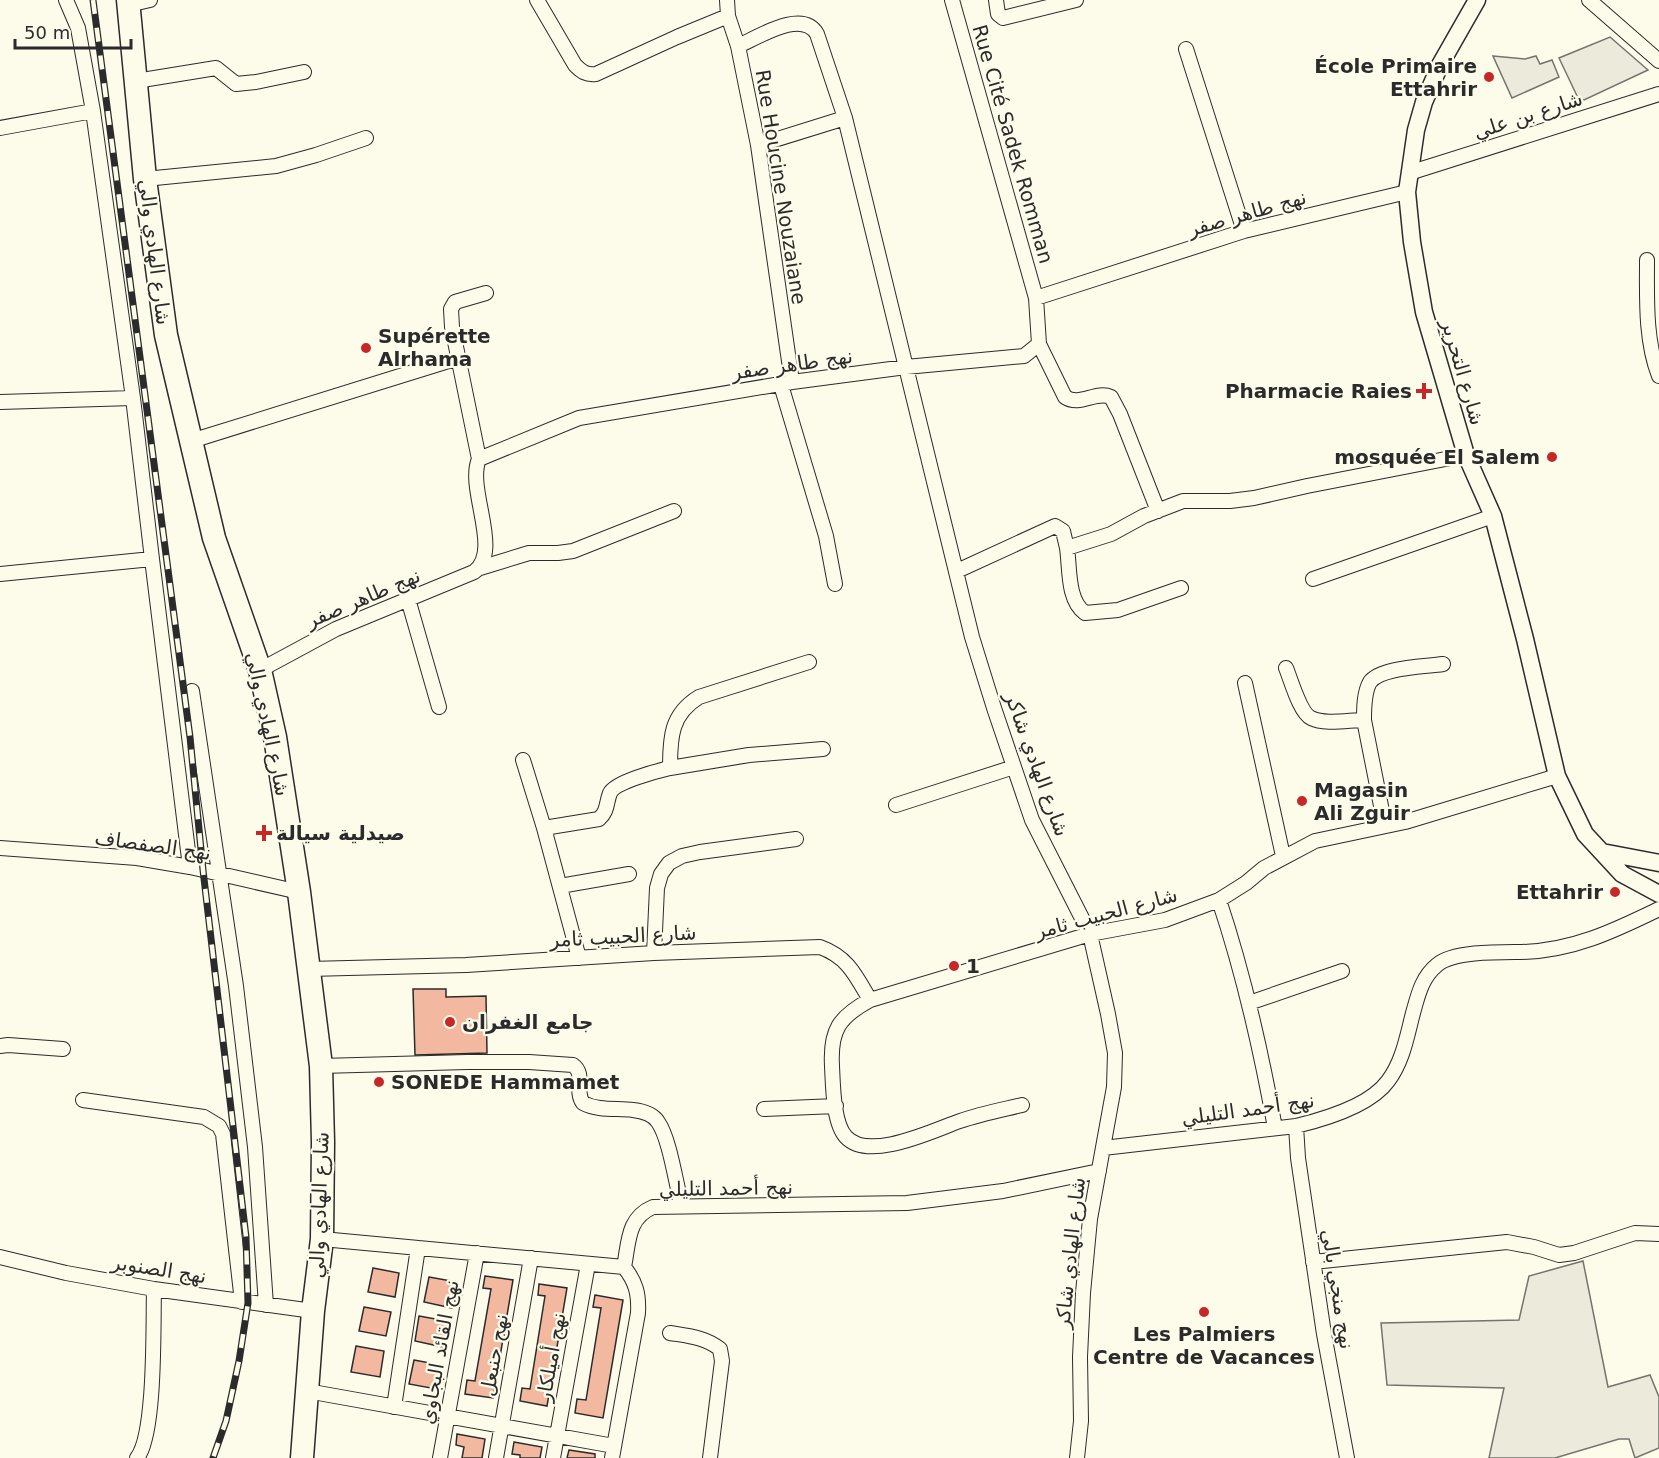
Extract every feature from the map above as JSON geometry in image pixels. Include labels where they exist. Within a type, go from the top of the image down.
[{"type":"main road","name":"شارع الهادي والي","points":[[135,2],[136,81],[145,179],[166,335],[214,538],[260,670],[275,737],[299,892],[321,1066],[322,1239],[313,1311],[302,1458]]},
{"type":"street","points":[[66,0],[78,28],[93,111],[133,398],[190,867]]},
{"type":"street","points":[[537,0],[575,65],[589,75],[596,74],[728,16]]},
{"type":"street","name":"Rue Houcine Nouzaiane","points":[[727,0],[728,16],[738,46],[758,145],[786,383],[826,536],[835,584]]},
{"type":"street","name":"Rue Cité Sadek Romman","points":[[952,0],[1036,298]]},
{"type":"street","name":"Rue Cité Sadek Romman","points":[[996,0],[999,16],[1003,18],[1076,0]]},
{"type":"street","name":"شارع التحرير","points":[[1477,0],[1440,65],[1424,102],[1416,130],[1407,192],[1412,242],[1424,312],[1466,455],[1493,516],[1557,776],[1585,834],[1622,874],[1659,894]]},
{"type":"street","points":[[1590,0],[1659,61]]},
{"type":"street","name":"شارع الهادي شاكر","points":[[738,46],[795,22],[808,24],[817,34],[845,118],[975,647],[1032,820],[1090,934],[1115,1053],[1114,1087],[1090,1219],[1083,1293],[1080,1357],[1081,1421],[1077,1458]]},
{"type":"street","points":[[1186,49],[1244,231]]},
{"type":"street","points":[[136,81],[216,69],[236,84],[304,72]]},
{"type":"street","name":"شارع بن علي","points":[[1409,173],[1659,94]]},
{"type":"street","points":[[0,128],[93,111]]},
{"type":"street","points":[[758,145],[845,118]]},
{"type":"street","points":[[145,179],[276,166],[316,156],[366,138]]},
{"type":"street","name":"نهج طاهر صفر","points":[[1036,298],[1244,231],[1407,192]]},
{"type":"street","points":[[1647,260],[1647,315],[1653,361],[1659,376]]},
{"type":"street","points":[[480,568],[485,550],[475,469],[478,459],[451,315],[452,305],[455,302],[486,293]]},
{"type":"street","points":[[1036,298],[1039,344],[1065,397],[1070,400],[1101,395],[1111,397],[1120,414],[1158,511]]},
{"type":"street","name":"نهج طاهر صفر","points":[[478,459],[579,418],[786,383],[906,367],[1024,356],[1039,344]]},
{"type":"street","points":[[191,441],[458,358]]},
{"type":"street","points":[[0,402],[133,398]]},
{"type":"street","points":[[1067,548],[1111,534],[1144,516],[1187,501],[1211,502],[1254,498],[1466,455]]},
{"type":"street","name":"نهج طاهر صفر","points":[[260,670],[316,638],[480,568],[529,553],[573,551],[674,511]]},
{"type":"street","points":[[1313,579],[1493,516]]},
{"type":"street","points":[[957,571],[1055,526],[1063,531],[1073,594],[1077,605],[1085,613],[1118,610],[1181,588]]},
{"type":"street","points":[[0,573],[152,559]]},
{"type":"street","points":[[408,599],[439,707]]},
{"type":"street","points":[[670,768],[671,742],[678,715],[689,703],[699,697],[809,663]]},
{"type":"street","points":[[1385,826],[1364,720],[1365,702],[1370,683],[1384,672],[1443,664]]},
{"type":"street","points":[[1286,668],[1303,710],[1310,718],[1321,721],[1364,720]]},
{"type":"street","points":[[1245,683],[1283,856]]},
{"type":"street","points":[[192,691],[236,986],[255,1147],[266,1305]]},
{"type":"street","points":[[544,828],[599,819],[607,808],[611,791],[615,786],[645,774],[749,755],[823,749]]},
{"type":"street","points":[[523,760],[579,958]]},
{"type":"street","points":[[896,805],[1014,767]]},
{"type":"street","name":"شارع الحبيب ثامر","points":[[309,969],[422,967],[654,953],[820,947],[842,958],[870,1000],[1090,934],[1165,920],[1219,900],[1283,856],[1315,841],[1385,826],[1557,776]]},
{"type":"street","points":[[654,953],[657,888],[661,874],[669,863],[682,856],[700,852],[796,838]]},
{"type":"street","name":"نهج الصفصاف","points":[[0,848],[137,858],[190,867],[299,892]]},
{"type":"street","points":[[1602,852],[1659,863]]},
{"type":"street","points":[[560,886],[629,874]]},
{"type":"street","points":[[1219,900],[1238,956],[1262,1053],[1275,1128]]},
{"type":"street","name":"نهج أحمد التليلي","points":[[1102,1148],[1296,1126],[1318,1121],[1365,1102],[1388,1082],[1403,1053],[1420,987],[1438,964],[1474,954],[1551,951],[1614,932],[1659,909]]},
{"type":"street","points":[[1249,1002],[1342,971]]},
{"type":"street","points":[[870,1000],[841,1020],[833,1037],[831,1055],[836,1106],[841,1130],[845,1137],[860,1144],[872,1146],[890,1144],[921,1137],[961,1121],[1022,1105]]},
{"type":"street","points":[[0,1046],[63,1049]]},
{"type":"street","points":[[321,1066],[467,1062],[573,1065],[578,1068],[579,1095],[583,1103],[596,1107],[634,1110],[653,1116],[658,1122],[665,1139],[682,1206]]},
{"type":"street","points":[[83,1100],[204,1117],[219,1126],[223,1134],[242,1302]]},
{"type":"street","points":[[764,1109],[836,1106]]},
{"type":"street","name":"نهج منجي بالي","points":[[1296,1126],[1298,1158],[1313,1262],[1347,1458]]},
{"type":"street","name":"نهج أحمد التليلي","points":[[624,1267],[632,1227],[637,1217],[653,1207],[907,1203],[1004,1191],[1099,1171]]},
{"type":"street","points":[[1313,1262],[1507,1242],[1534,1246],[1559,1255],[1574,1253],[1635,1233],[1659,1234]]},
{"type":"street","points":[[307,1391],[557,1436],[613,1452],[638,1313],[639,1296],[635,1282],[624,1267],[322,1239]]},
{"type":"street","points":[[394,1407],[418,1248]]},
{"type":"street","name":"نهج القائد البجاوي","points":[[440,1458],[477,1253]]},
{"type":"street","name":"نهج الصنوبر","points":[[0,1257],[66,1273],[154,1289],[313,1311]]},
{"type":"street","name":"نهج حنبعل","points":[[496,1458],[531,1258]]},
{"type":"street","name":"نهج أميلكار","points":[[553,1458],[588,1264]]},
{"type":"street","points":[[137,1458],[144,1444],[150,1412],[154,1289]]},
{"type":"street","points":[[670,1333],[698,1337],[720,1348],[722,1361],[710,1458]]},
{"type":"shaded area","points":[[1610,37],[1648,70],[1584,100],[1578,98],[1559,58]]},
{"type":"shaded area","points":[[1493,56],[1525,59],[1536,56],[1540,64],[1552,60],[1559,77],[1512,98]]},
{"type":"shaded area","points":[[1583,1261],[1608,1387],[1650,1375],[1659,1397],[1659,1448],[1635,1458],[1629,1439],[1619,1439],[1555,1458],[1489,1458],[1504,1388],[1387,1385],[1381,1323],[1519,1320],[1529,1276]]},
{"type":"building","points":[[413,989],[446,989],[446,997],[486,996],[487,1053],[415,1055]]},
{"type":"building","points":[[373,1268],[399,1273],[395,1297],[368,1292]]},
{"type":"building","points":[[485,1276],[513,1280],[493,1398],[465,1394],[467,1380],[475,1381],[491,1289],[483,1288]]},
{"type":"building","points":[[429,1277],[457,1282],[452,1308],[424,1302]]},
{"type":"building","points":[[539,1284],[567,1288],[547,1406],[520,1401],[522,1388],[530,1389],[545,1296],[538,1295]]},
{"type":"building","points":[[595,1295],[623,1300],[603,1418],[575,1413],[577,1399],[586,1400],[601,1308],[593,1307]]},
{"type":"building","points":[[364,1307],[391,1312],[386,1336],[359,1331]]},
{"type":"building","points":[[419,1316],[447,1321],[443,1347],[415,1341]]},
{"type":"building","points":[[356,1346],[384,1351],[380,1377],[351,1372]]},
{"type":"building","points":[[414,1360],[441,1365],[436,1389],[409,1384]]},
{"type":"building","points":[[457,1434],[485,1439],[482,1458],[462,1458],[464,1447],[456,1445]]},
{"type":"building","points":[[514,1442],[542,1447],[540,1458],[520,1458],[520,1455],[512,1454]]},
{"type":"building","points":[[569,1450],[595,1454],[595,1458],[567,1458]]},
{"type":"railway","points":[[93,0],[190,737],[203,870],[246,1237],[248,1303],[226,1421],[213,1458]]},
{"type":"place","name":"École Primaire Ettahrir","points":[[1489,77]]},
{"type":"place","name":"Supérette Alrhama","points":[[366,348]]},
{"type":"place","name":"Pharmacie Raies","points":[[1424,391]]},
{"type":"place","name":"mosquée El Salem","points":[[1552,457]]},
{"type":"place","name":"Magasin Ali Zguir","points":[[1302,801]]},
{"type":"place","name":"صيدلية سيالة","points":[[264,833]]},
{"type":"place","name":"Ettahrir","points":[[1615,892]]},
{"type":"place","name":"1","points":[[954,966]]},
{"type":"place","name":"جامع الغفران","points":[[450,1022]]},
{"type":"place","name":"SONEDE Hammamet","points":[[379,1082]]},
{"type":"place","name":"Les Palmiers Centre de Vacances","points":[[1204,1312]]}]
